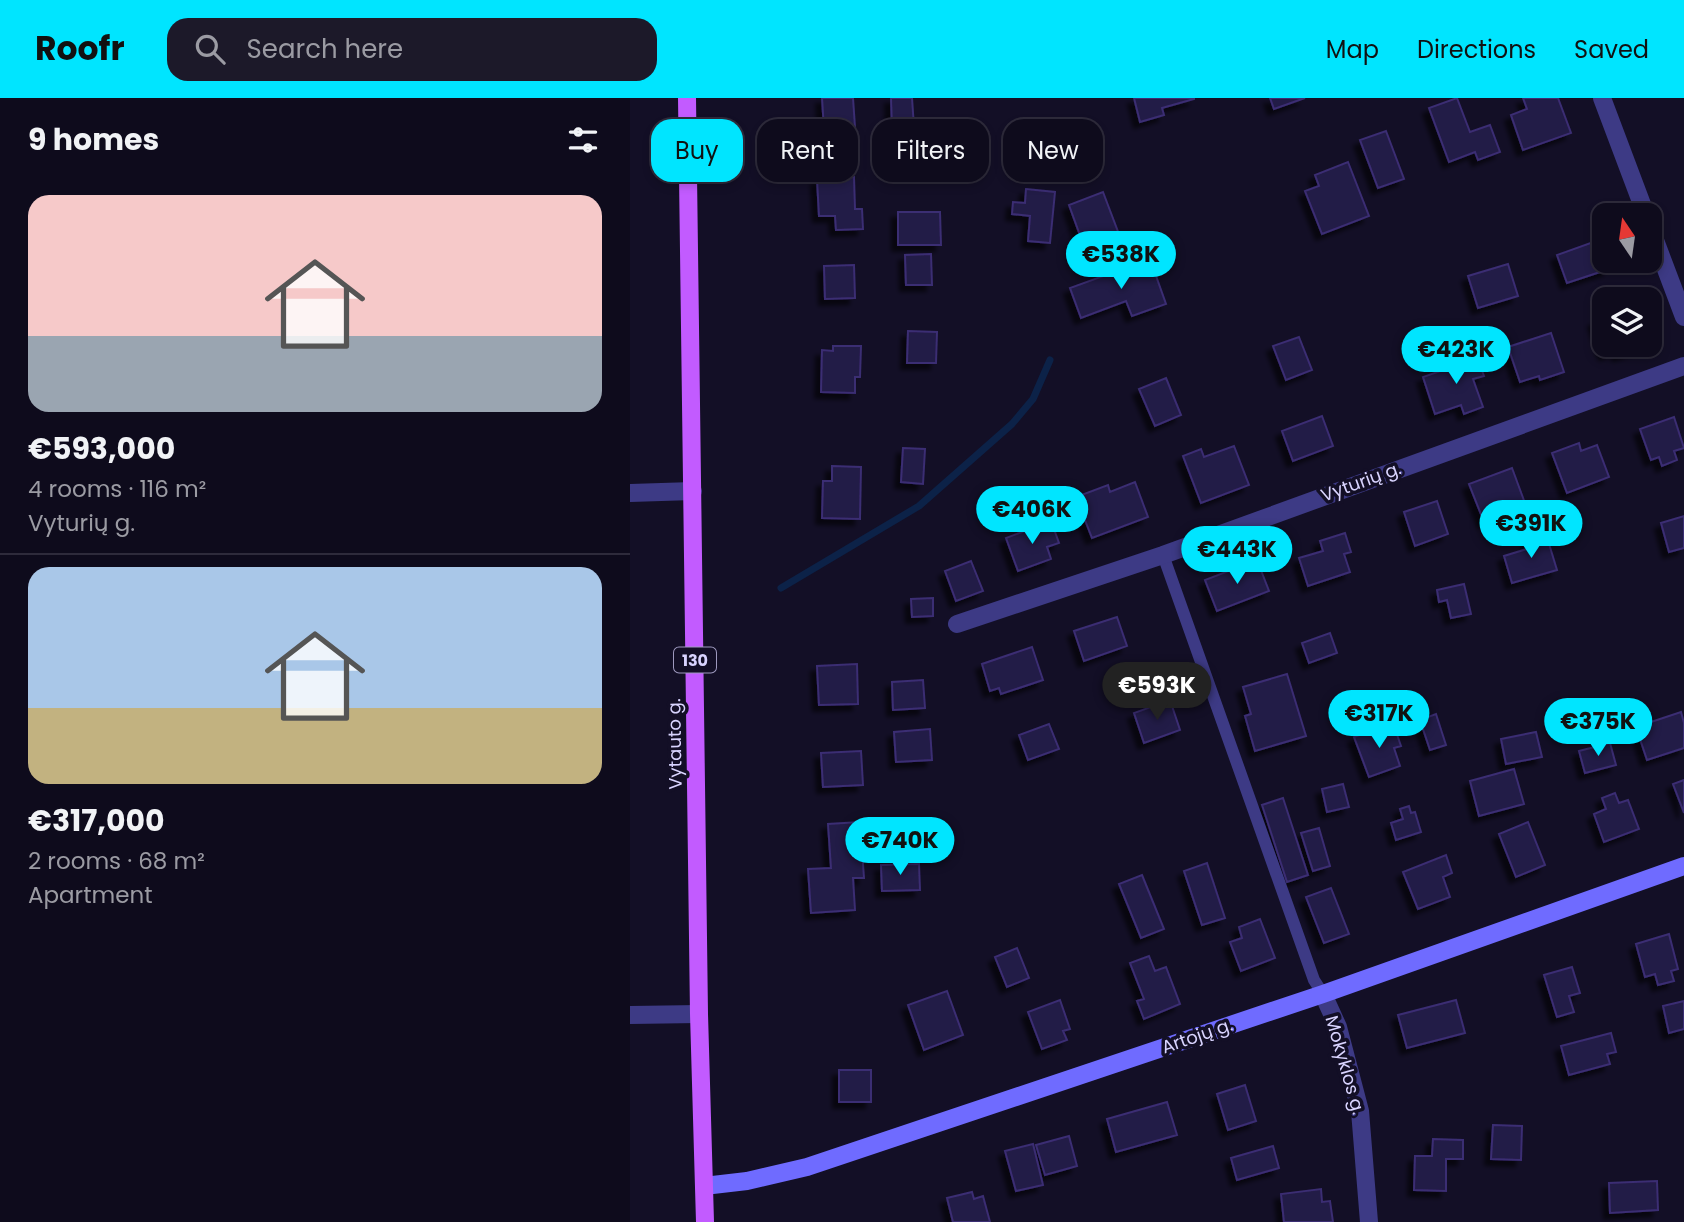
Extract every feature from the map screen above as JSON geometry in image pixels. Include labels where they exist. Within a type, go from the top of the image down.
[{"type":"main road","name":"Vytauto g.","points":[[687,98],[699,1014],[705,1222]]},
{"type":"main road","name":"Artojų g.","points":[[704,1185],[747,1181],[794,1171],[1323,994],[1684,866]]},
{"type":"street","points":[[1602,98],[1641,203]]},
{"type":"street","points":[[1662,259],[1684,317]]},
{"type":"street","name":"Vyturių g.","points":[[957,624],[1163,555],[1684,366]]},
{"type":"street","points":[[630,493],[693,491]]},
{"type":"street","name":"Mokyklos g.","points":[[1323,994],[1338,1027],[1360,1111],[1369,1222]]},
{"type":"street","points":[[630,1015],[699,1014]]},
{"type":"lane","points":[[1163,555],[1314,980],[1323,994]]},
{"type":"building","points":[[822,98],[853,98],[854,119],[823,119]]},
{"type":"building","points":[[891,98],[912,98],[913,119],[892,119]]},
{"type":"building","points":[[1134,98],[1194,99],[1162,108],[1164,115],[1140,122]]},
{"type":"building","points":[[1270,98],[1305,98],[1274,109]]},
{"type":"building","points":[[1457,98],[1470,132],[1490,125],[1500,152],[1478,160],[1475,152],[1449,162],[1429,108]]},
{"type":"building","points":[[1523,98],[1558,98],[1571,133],[1523,150],[1511,115],[1527,109]]},
{"type":"building","points":[[1386,131],[1404,179],[1378,188],[1360,140]]},
{"type":"building","points":[[1348,162],[1369,216],[1322,234],[1305,191],[1319,186],[1315,175]]},
{"type":"building","points":[[817,182],[854,182],[855,209],[862,209],[863,229],[836,230],[835,216],[819,216]]},
{"type":"building","points":[[1026,189],[1055,192],[1050,243],[1028,241],[1030,216],[1012,214],[1013,202],[1025,203]]},
{"type":"building","points":[[1103,192],[1120,237],[1085,249],[1069,205]]},
{"type":"building","points":[[898,212],[940,212],[941,245],[898,245]]},
{"type":"building","points":[[1592,242],[1592,273],[1597,273],[1567,283],[1557,255]]},
{"type":"building","points":[[931,254],[932,285],[906,285],[905,255]]},
{"type":"building","points":[[1150,259],[1166,304],[1132,316],[1126,301],[1081,318],[1070,288]]},
{"type":"building","points":[[1508,264],[1518,296],[1478,308],[1468,276]]},
{"type":"building","points":[[854,265],[855,298],[825,299],[824,266]]},
{"type":"building","points":[[908,331],[937,332],[936,363],[907,363]]},
{"type":"building","points":[[1551,333],[1564,372],[1540,380],[1539,376],[1520,382],[1508,347]]},
{"type":"building","points":[[1299,337],[1312,370],[1286,380],[1273,346]]},
{"type":"building","points":[[833,346],[861,346],[860,377],[855,377],[855,393],[821,392],[822,350],[833,351]]},
{"type":"building","points":[[1476,354],[1484,376],[1473,379],[1483,407],[1464,414],[1461,405],[1435,414],[1423,377],[1446,369],[1445,364]]},
{"type":"building","points":[[1166,378],[1181,415],[1155,426],[1139,389]]},
{"type":"building","points":[[1322,416],[1333,446],[1293,461],[1282,431]]},
{"type":"building","points":[[1674,417],[1684,448],[1674,451],[1677,460],[1662,466],[1659,457],[1651,460],[1640,429]]},
{"type":"building","points":[[1579,443],[1581,451],[1597,445],[1609,477],[1567,493],[1552,453]]},
{"type":"building","points":[[1234,446],[1249,485],[1201,503],[1183,456],[1201,449],[1204,457]]},
{"type":"building","points":[[903,448],[925,449],[923,484],[901,482]]},
{"type":"building","points":[[832,466],[861,467],[860,519],[822,518],[823,481],[832,481]]},
{"type":"building","points":[[1512,468],[1526,506],[1484,522],[1469,484]]},
{"type":"building","points":[[1135,482],[1148,517],[1092,538],[1076,497],[1108,485],[1110,492]]},
{"type":"building","points":[[1437,501],[1448,534],[1415,546],[1404,512]]},
{"type":"building","points":[[1684,516],[1684,548],[1669,552],[1661,523]]},
{"type":"building","points":[[1051,521],[1059,543],[1047,547],[1051,559],[1018,571],[1006,538]]},
{"type":"building","points":[[1345,533],[1351,552],[1344,554],[1350,572],[1308,586],[1299,558],[1323,551],[1320,541]]},
{"type":"building","points":[[1546,534],[1557,570],[1512,583],[1504,556],[1530,548],[1528,539]]},
{"type":"building","points":[[1257,560],[1269,591],[1217,611],[1205,580]]},
{"type":"building","points":[[971,561],[983,591],[956,601],[945,571]]},
{"type":"building","points":[[1464,584],[1471,614],[1451,618],[1447,600],[1439,602],[1437,590]]},
{"type":"building","points":[[933,598],[933,616],[912,617],[911,599]]},
{"type":"building","points":[[1117,617],[1127,646],[1084,661],[1074,631]]},
{"type":"building","points":[[1330,633],[1337,653],[1309,663],[1302,643]]},
{"type":"building","points":[[1032,647],[1043,680],[1001,694],[999,688],[990,691],[982,664]]},
{"type":"building","points":[[857,664],[858,704],[819,705],[817,666]]},
{"type":"building","points":[[1287,674],[1306,736],[1255,751],[1245,716],[1251,714],[1243,687]]},
{"type":"building","points":[[923,680],[925,708],[893,710],[892,682]]},
{"type":"building","points":[[1170,700],[1180,730],[1144,743],[1134,713]]},
{"type":"building","points":[[1681,712],[1684,748],[1647,760],[1636,727]]},
{"type":"building","points":[[1436,714],[1446,745],[1430,750],[1420,720]]},
{"type":"building","points":[[1393,723],[1401,746],[1394,748],[1400,766],[1369,777],[1354,737]]},
{"type":"building","points":[[1049,724],[1059,749],[1028,760],[1019,735]]},
{"type":"building","points":[[930,729],[932,760],[896,762],[894,732]]},
{"type":"building","points":[[1536,732],[1542,757],[1506,764],[1501,739]]},
{"type":"building","points":[[1610,743],[1616,765],[1585,773],[1579,751]]},
{"type":"building","points":[[861,751],[863,785],[823,787],[821,753]]},
{"type":"building","points":[[1514,769],[1524,804],[1479,816],[1470,781]]},
{"type":"building","points":[[1684,780],[1684,813],[1673,784]]},
{"type":"building","points":[[1343,784],[1349,807],[1327,812],[1322,789]]},
{"type":"building","points":[[1615,793],[1619,803],[1628,800],[1639,829],[1604,842],[1594,814],[1606,809],[1602,798]]},
{"type":"building","points":[[1283,798],[1308,875],[1287,882],[1262,805]]},
{"type":"building","points":[[1409,806],[1411,813],[1415,812],[1421,832],[1396,840],[1391,823],[1403,819],[1400,809]]},
{"type":"building","points":[[860,822],[864,878],[853,878],[855,910],[811,913],[808,869],[831,868],[828,824]]},
{"type":"building","points":[[1528,822],[1545,865],[1516,877],[1499,834]]},
{"type":"building","points":[[1319,828],[1330,866],[1313,871],[1301,833]]},
{"type":"building","points":[[1446,855],[1452,873],[1443,877],[1450,897],[1418,909],[1403,872]]},
{"type":"building","points":[[1207,863],[1225,918],[1202,925],[1184,871]]},
{"type":"building","points":[[919,864],[920,890],[882,891],[881,865]]},
{"type":"building","points":[[1142,875],[1164,929],[1141,938],[1119,884]]},
{"type":"building","points":[[1331,888],[1349,934],[1324,943],[1306,897]]},
{"type":"building","points":[[1260,919],[1275,958],[1241,971],[1230,942],[1242,938],[1239,927]]},
{"type":"building","points":[[1669,934],[1678,969],[1671,971],[1674,981],[1658,985],[1655,974],[1645,977],[1636,944]]},
{"type":"building","points":[[1017,948],[1029,978],[1007,987],[995,957]]},
{"type":"building","points":[[1149,956],[1155,971],[1166,967],[1180,1004],[1144,1019],[1137,1001],[1144,999],[1130,963]]},
{"type":"building","points":[[1572,967],[1580,993],[1569,996],[1574,1012],[1557,1017],[1544,975]]},
{"type":"building","points":[[947,991],[963,1035],[924,1050],[908,1005]]},
{"type":"building","points":[[1060,1000],[1070,1029],[1063,1031],[1067,1040],[1042,1049],[1028,1012]]},
{"type":"building","points":[[1456,1000],[1465,1033],[1407,1048],[1398,1015]]},
{"type":"building","points":[[1684,1001],[1684,1029],[1669,1033],[1663,1006]]},
{"type":"building","points":[[1611,1033],[1616,1052],[1607,1054],[1610,1064],[1569,1075],[1561,1046]]},
{"type":"building","points":[[839,1070],[871,1070],[871,1102],[839,1102]]},
{"type":"building","points":[[1245,1085],[1256,1121],[1228,1130],[1217,1094]]},
{"type":"building","points":[[1167,1102],[1177,1135],[1116,1152],[1107,1119]]},
{"type":"building","points":[[1493,1125],[1522,1126],[1521,1160],[1491,1159]]},
{"type":"building","points":[[1069,1136],[1077,1166],[1045,1175],[1036,1145]]},
{"type":"building","points":[[1433,1139],[1463,1140],[1463,1159],[1446,1159],[1446,1191],[1414,1190],[1415,1156],[1432,1156]]},
{"type":"building","points":[[1033,1144],[1043,1185],[1016,1191],[1005,1151]]},
{"type":"building","points":[[1273,1146],[1279,1168],[1237,1180],[1231,1158]]},
{"type":"building","points":[[1657,1181],[1658,1210],[1610,1213],[1609,1183]]},
{"type":"building","points":[[1321,1189],[1322,1202],[1330,1201],[1333,1222],[1284,1222],[1281,1194]]},
{"type":"building","points":[[972,1192],[974,1199],[983,1196],[990,1222],[953,1222],[947,1198]]},
{"type":"waterway","points":[[781,588],[919,506],[1012,424],[1033,399],[1050,360]]}]
